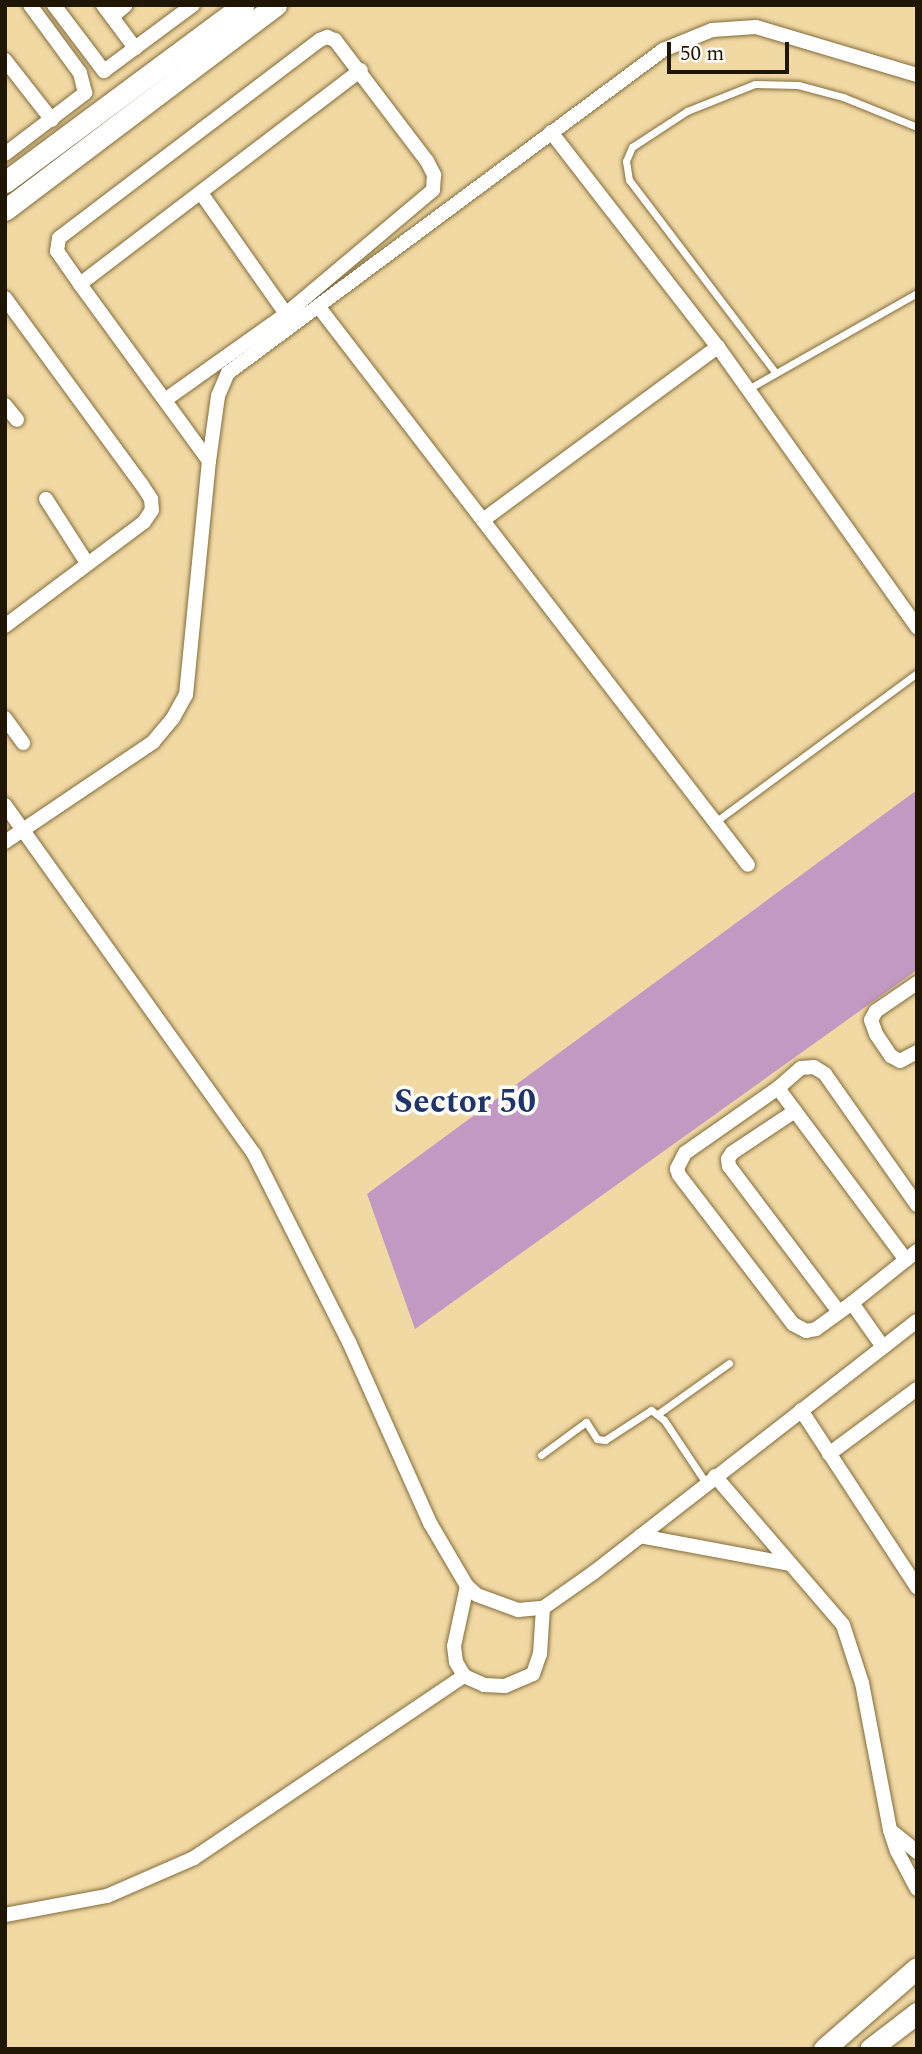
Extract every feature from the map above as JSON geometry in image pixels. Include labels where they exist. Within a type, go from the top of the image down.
[{"type":"main road","points":[[5,183],[243,5]]},
{"type":"main road","points":[[5,210],[276,5]]},
{"type":"main road","points":[[824,2049],[917,1968]]},
{"type":"main road","points":[[870,2049],[917,2013]]},
{"type":"street","points":[[5,153],[85,93],[85,86],[30,5]]},
{"type":"street","points":[[54,5],[104,71],[193,5]]},
{"type":"street","points":[[127,5],[108,11],[135,48]]},
{"type":"street","points":[[5,842],[153,742],[173,718],[186,695],[209,461],[218,396],[228,373],[663,50],[712,30],[756,27],[917,75]]},
{"type":"street","points":[[165,400],[286,314],[433,190],[434,175],[427,161],[361,70],[335,40],[327,37],[276,73],[59,238],[57,251],[209,461]]},
{"type":"street","points":[[5,60],[52,120]]},
{"type":"street","points":[[80,284],[361,70]]},
{"type":"street","points":[[551,132],[718,346],[917,627]]},
{"type":"street","points":[[201,193],[286,314]]},
{"type":"street","points":[[5,298],[151,499],[152,510],[144,522],[5,625]]},
{"type":"street","points":[[318,306],[748,865]]},
{"type":"street","points":[[483,520],[718,346]]},
{"type":"street","points":[[5,405],[17,420]]},
{"type":"street","points":[[46,499],[87,563]]},
{"type":"street","points":[[5,719],[23,743]]},
{"type":"street","points":[[5,805],[254,1154],[349,1342],[430,1523],[467,1586],[477,1595],[497,1605],[518,1610],[543,1608],[917,1321]]},
{"type":"street","points":[[917,983],[876,1011],[871,1020],[876,1034],[891,1056],[900,1061],[917,1052]]},
{"type":"street","points":[[778,1088],[911,1256],[816,1329],[806,1331],[793,1324],[679,1175],[677,1169],[685,1153],[778,1088],[801,1068],[814,1067],[825,1074],[917,1205]]},
{"type":"street","points":[[795,1111],[732,1153],[728,1159],[730,1166],[839,1312]]},
{"type":"street","points":[[852,1303],[883,1347]]},
{"type":"street","points":[[829,1454],[917,1389]]},
{"type":"street","points":[[801,1410],[917,1587]]},
{"type":"street","points":[[711,1480],[843,1625],[862,1683],[890,1830],[897,1851],[917,1889]]},
{"type":"street","points":[[640,1535],[789,1564]]},
{"type":"street","points":[[467,1586],[454,1646],[456,1662],[464,1676],[484,1685],[505,1686],[533,1674],[540,1654],[543,1608]]},
{"type":"street","points":[[5,1916],[107,1896],[194,1858],[464,1676]]},
{"type":"street","points":[[890,1830],[917,1852]]},
{"type":"lane","points":[[775,372],[629,180],[626,161],[632,147],[687,111],[755,84],[798,85],[843,97],[917,127]]},
{"type":"lane","points":[[748,389],[917,293]]},
{"type":"lane","points":[[715,822],[917,673]]},
{"type":"lane","points":[[659,1413],[729,1363]]},
{"type":"lane","points":[[541,1455],[586,1422],[597,1439],[605,1440],[651,1410],[659,1413],[711,1480]]},
{"type":"shaded area","points":[[917,790],[917,970],[415,1329],[367,1194]]},
{"type":"district","name":"Sector 50","points":[[465,1103]]}]
